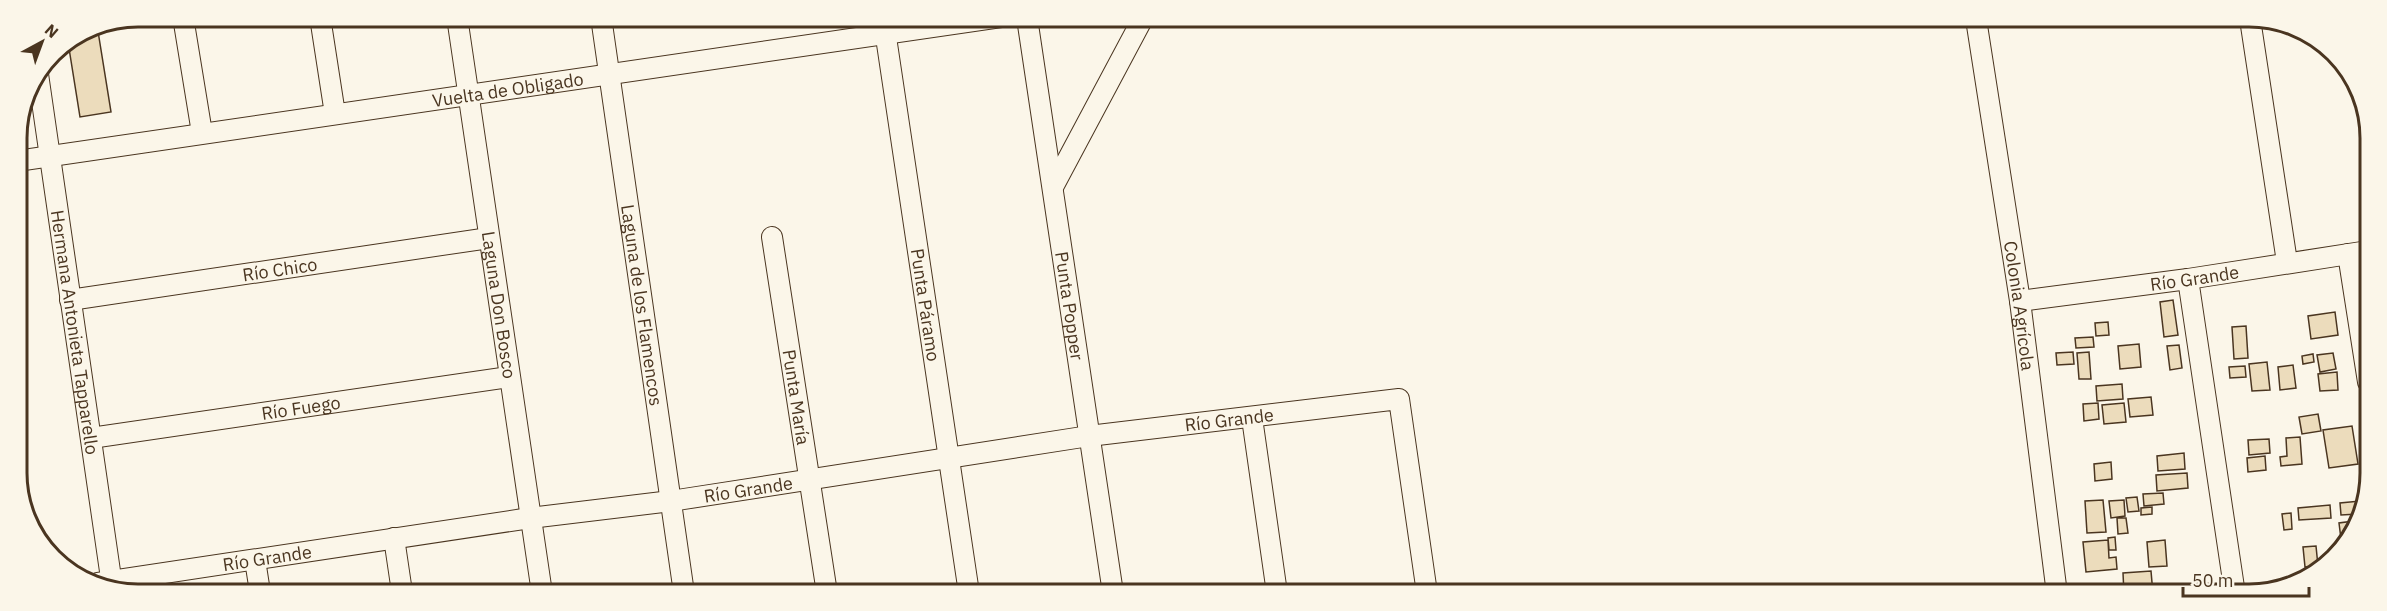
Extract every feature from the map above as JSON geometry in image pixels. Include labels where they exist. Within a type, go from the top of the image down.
[{"type":"street","points":[[185,27],[202,134]]},
{"type":"street","points":[[322,27],[335,114]]},
{"type":"street","name":"Laguna Don Bosco","points":[[458,27],[541,584]]},
{"type":"street","name":"Laguna de los Flamencos","points":[[602,27],[683,584]]},
{"type":"street","name":"Vuelta de Obligado","points":[[27,159],[468,94],[608,77],[880,27]]},
{"type":"street","name":"Punta Páramo","points":[[885,27],[968,584]]},
{"type":"street","name":"Punta Popper","points":[[1029,27],[1112,584]]},
{"type":"street","points":[[1053,187],[1138,27]]},
{"type":"street","name":"Colonia Agrícola","points":[[1977,27],[2020,301],[2056,584]]},
{"type":"street","points":[[2251,27],[2287,262]]},
{"type":"street","name":"Hermana Antonieta Tapparello","points":[[40,86],[91,438],[107,579]]},
{"type":"street","name":"Punta María","points":[[772,237],[825,584]]},
{"type":"street","name":"Río Chico","points":[[70,300],[489,238]]},
{"type":"street","points":[[2358,252],[2360,278]]},
{"type":"street","name":"Río Grande","points":[[2020,301],[2188,279],[2358,252]]},
{"type":"street","points":[[2188,279],[2234,584]]},
{"type":"street","name":"Río Fuego","points":[[91,438],[509,377]]},
{"type":"street","name":"Río Grande","points":[[122,583],[394,538],[530,518],[671,501],[1089,436],[1399,399],[1426,584]]},
{"type":"street","points":[[1252,418],[1276,584]]},
{"type":"street","points":[[394,538],[401,584]]},
{"type":"street","points":[[255,560],[259,584]]},
{"type":"building","points":[[98,34],[111,112],[80,117],[72,67],[72,50]]},
{"type":"building","points":[[2173,300],[2178,335],[2164,337],[2160,302]]},
{"type":"building","points":[[2335,312],[2338,335],[2311,339],[2308,316]]},
{"type":"building","points":[[2108,322],[2109,335],[2096,336],[2095,323]]},
{"type":"building","points":[[2246,326],[2248,358],[2234,359],[2232,327]]},
{"type":"building","points":[[2093,337],[2094,347],[2076,348],[2075,338]]},
{"type":"building","points":[[2139,344],[2141,367],[2120,369],[2118,346]]},
{"type":"building","points":[[2179,345],[2182,368],[2170,370],[2167,346]]},
{"type":"building","points":[[2073,352],[2074,364],[2057,365],[2056,353]]},
{"type":"building","points":[[2089,352],[2091,379],[2079,379],[2077,353]]},
{"type":"building","points":[[2333,353],[2336,369],[2320,372],[2317,355]]},
{"type":"building","points":[[2313,354],[2314,362],[2303,364],[2302,356]]},
{"type":"building","points":[[2267,362],[2270,390],[2252,391],[2249,364]]},
{"type":"building","points":[[2293,365],[2296,388],[2280,390],[2278,367]]},
{"type":"building","points":[[2245,366],[2246,377],[2230,378],[2229,367]]},
{"type":"building","points":[[2337,372],[2338,390],[2320,391],[2318,374]]},
{"type":"building","points":[[2122,384],[2123,399],[2097,401],[2096,386]]},
{"type":"building","points":[[2151,397],[2153,415],[2130,417],[2128,399]]},
{"type":"building","points":[[2098,403],[2099,419],[2084,421],[2083,404]]},
{"type":"building","points":[[2124,403],[2126,422],[2104,424],[2102,405]]},
{"type":"building","points":[[2318,414],[2321,431],[2302,434],[2299,417]]},
{"type":"building","points":[[2352,426],[2358,464],[2329,468],[2323,430]]},
{"type":"building","points":[[2300,437],[2302,464],[2281,466],[2280,457],[2287,456],[2286,438]]},
{"type":"building","points":[[2269,439],[2270,453],[2249,455],[2248,440]]},
{"type":"building","points":[[2184,453],[2185,469],[2158,471],[2157,456]]},
{"type":"building","points":[[2265,456],[2266,470],[2248,472],[2247,458]]},
{"type":"building","points":[[2111,462],[2112,479],[2095,481],[2094,464]]},
{"type":"building","points":[[2187,473],[2188,488],[2157,491],[2156,475]]},
{"type":"building","points":[[2163,493],[2164,504],[2144,506],[2143,494]]},
{"type":"building","points":[[2137,497],[2139,511],[2128,512],[2126,498]]},
{"type":"building","points":[[2103,500],[2106,532],[2087,533],[2085,501]]},
{"type":"building","points":[[2124,500],[2125,516],[2111,518],[2109,501]]},
{"type":"building","points":[[2356,501],[2352,514],[2341,515],[2340,503]]},
{"type":"building","points":[[2330,505],[2331,518],[2299,520],[2298,508]]},
{"type":"building","points":[[2152,507],[2152,514],[2141,515],[2141,508]]},
{"type":"building","points":[[2291,513],[2292,529],[2284,530],[2282,514]]},
{"type":"building","points":[[2117,518],[2126,518],[2128,533],[2118,534]]},
{"type":"building","points":[[2348,522],[2340,535],[2339,523]]},
{"type":"building","points":[[2115,537],[2116,550],[2109,550],[2108,538]]},
{"type":"building","points":[[2108,540],[2109,558],[2116,557],[2117,569],[2086,572],[2083,542]]},
{"type":"building","points":[[2165,540],[2167,566],[2149,567],[2147,542]]},
{"type":"building","points":[[2316,546],[2317,559],[2307,567],[2305,567],[2303,547]]},
{"type":"building","points":[[2151,571],[2152,584],[2124,584],[2123,573]]}]
